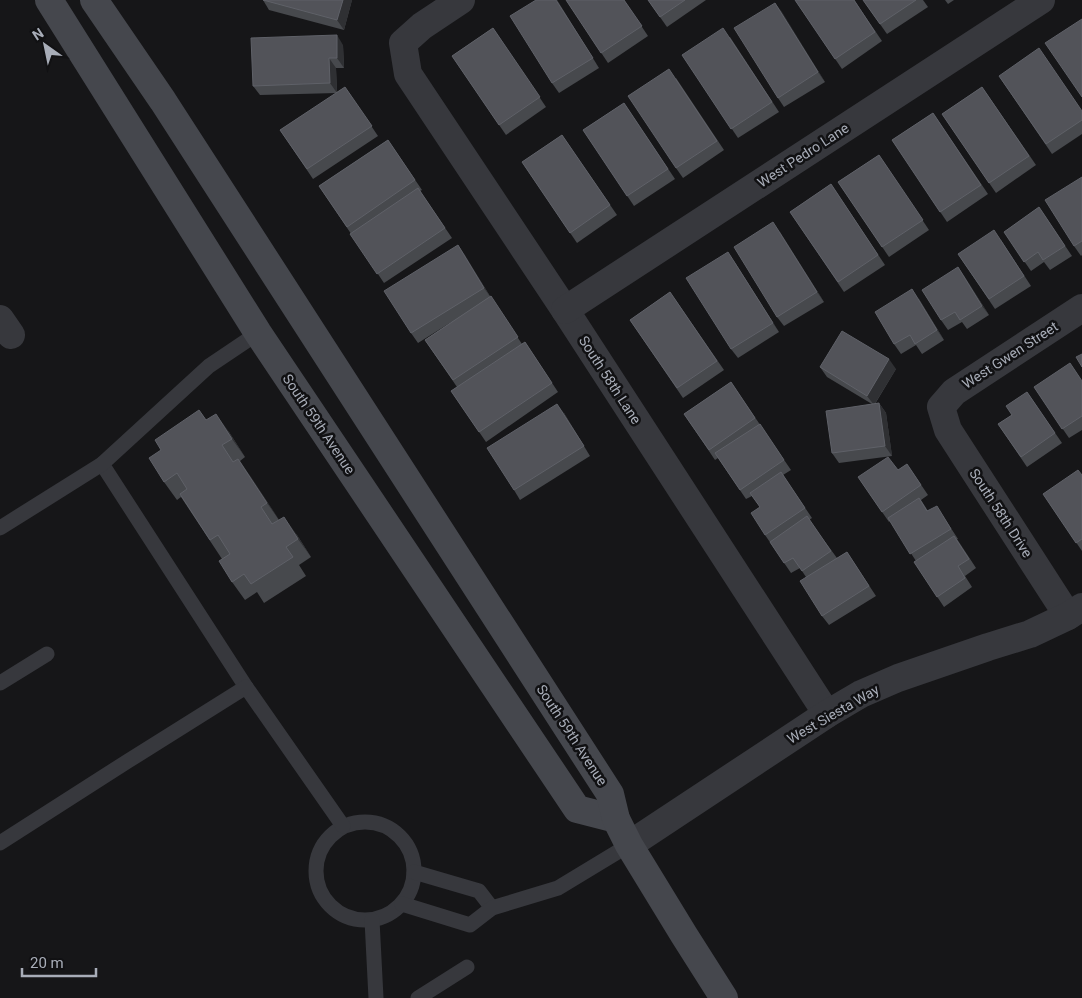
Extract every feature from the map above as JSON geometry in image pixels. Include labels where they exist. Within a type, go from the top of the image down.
[{"type":"main road","name":"South 59th Avenue","points":[[49,0],[258,333],[577,809],[616,819]]},
{"type":"main road","name":"South 59th Avenue","points":[[94,0],[163,101],[610,794],[616,819],[629,844],[724,998]]},
{"type":"street","name":"South 58th Lane","points":[[461,0],[422,26],[403,43],[408,74],[565,310],[827,714]]},
{"type":"street","name":"West Pedro Lane","points":[[565,310],[1041,0]]},
{"type":"street","name":"West Gwen Street","points":[[941,407],[954,392],[1082,308]]},
{"type":"street","name":"South 58th Drive","points":[[941,407],[948,430],[1075,612]]},
{"type":"street","name":"West Siesta Way","points":[[629,844],[827,714],[861,694],[898,678],[1030,634],[1075,612]]},
{"type":"lane","points":[[0,528],[102,464],[209,366],[258,333]]},
{"type":"lane","points":[[102,464],[246,687],[343,826]]},
{"type":"lane","points":[[0,683],[47,654]]},
{"type":"lane","points":[[0,843],[128,760],[246,687]]},
{"type":"lane","points":[[358,821],[375,822],[391,828],[404,840],[408,847],[412,855],[414,872],[411,889],[402,904],[388,914],[372,920],[357,920],[342,915],[329,906],[320,893],[315,878],[316,862],[321,847],[330,835],[343,826],[358,821]]},
{"type":"lane","points":[[402,904],[470,925],[492,908],[558,888],[629,844]]},
{"type":"lane","points":[[414,872],[479,891],[492,908]]},
{"type":"lane","points":[[372,920],[376,998]]},
{"type":"lane","points":[[418,998],[467,967]]},
{"type":"building","points":[[263,0],[343,0],[337,20]]},
{"type":"building","points":[[536,0],[556,0],[593,58],[552,83],[510,16]]},
{"type":"building","points":[[566,0],[624,0],[642,26],[601,53]]},
{"type":"building","points":[[648,0],[685,0],[660,17]]},
{"type":"building","points":[[795,0],[854,0],[875,32],[835,59]]},
{"type":"building","points":[[863,0],[916,0],[880,24]]},
{"type":"building","points":[[775,3],[818,72],[778,98],[734,28]]},
{"type":"building","points":[[1082,19],[1082,97],[1045,43]]},
{"type":"building","points":[[493,28],[540,97],[499,125],[452,56]]},
{"type":"building","points":[[723,28],[772,102],[731,129],[682,55]]},
{"type":"building","points":[[337,35],[337,58],[329,58],[330,83],[253,86],[251,38]]},
{"type":"building","points":[[1039,48],[1082,111],[1082,120],[1046,144],[999,76]]},
{"type":"building","points":[[669,69],[717,141],[676,168],[628,96]]},
{"type":"building","points":[[345,87],[372,126],[307,169],[280,130]]},
{"type":"building","points":[[982,87],[1029,156],[989,183],[942,114]]},
{"type":"building","points":[[624,103],[668,169],[627,196],[583,130]]},
{"type":"building","points":[[933,113],[981,185],[940,212],[892,140]]},
{"type":"building","points":[[562,135],[610,205],[570,233],[522,162]]},
{"type":"building","points":[[388,140],[415,180],[347,227],[319,186]]},
{"type":"building","points":[[879,155],[923,220],[882,247],[838,182]]},
{"type":"building","points":[[1082,177],[1082,241],[1074,246],[1045,200]]},
{"type":"building","points":[[831,184],[878,255],[838,282],[790,212]]},
{"type":"building","points":[[418,188],[445,228],[377,274],[350,234]]},
{"type":"building","points":[[1039,207],[1065,246],[1043,260],[1038,252],[1024,262],[1004,232]]},
{"type":"building","points":[[773,222],[817,292],[777,317],[734,247]]},
{"type":"building","points":[[994,230],[1024,276],[989,299],[958,254]]},
{"type":"building","points":[[458,245],[484,288],[411,333],[384,291]]},
{"type":"building","points":[[728,252],[773,323],[731,349],[686,278]]},
{"type":"building","points":[[958,267],[982,306],[960,320],[955,312],[941,320],[922,290]]},
{"type":"building","points":[[912,289],[937,330],[915,344],[910,335],[894,344],[875,312]]},
{"type":"building","points":[[670,292],[717,361],[677,388],[630,320]]},
{"type":"building","points":[[491,296],[518,337],[453,380],[425,340]]},
{"type":"building","points":[[842,331],[889,359],[867,396],[820,367]]},
{"type":"building","points":[[525,342],[552,383],[479,432],[451,391]]},
{"type":"building","points":[[1082,354],[1082,367],[1076,357]]},
{"type":"building","points":[[1070,363],[1082,381],[1082,416],[1062,429],[1034,387]]},
{"type":"building","points":[[731,382],[755,418],[709,450],[684,414]]},
{"type":"building","points":[[1027,392],[1055,433],[1021,457],[998,424],[1012,415],[1006,406]]},
{"type":"building","points":[[879,403],[885,446],[832,453],[826,411]]},
{"type":"building","points":[[557,404],[584,446],[514,490],[487,448]]},
{"type":"building","points":[[199,410],[206,420],[216,414],[232,439],[222,445],[233,462],[238,459],[267,503],[261,507],[272,524],[284,517],[298,539],[286,547],[293,557],[251,584],[244,574],[232,582],[219,561],[230,554],[218,535],[210,540],[180,494],[187,489],[177,473],[164,482],[149,458],[161,450],[155,440]]},
{"type":"building","points":[[760,424],[784,460],[740,490],[715,453]]},
{"type":"building","points":[[888,457],[898,470],[907,464],[921,485],[882,512],[858,477]]},
{"type":"building","points":[[1078,470],[1082,475],[1082,539],[1076,543],[1043,494]]},
{"type":"building","points":[[781,472],[805,508],[765,535],[751,513],[760,507],[750,493]]},
{"type":"building","points":[[919,498],[927,511],[937,506],[951,529],[910,554],[888,518]]},
{"type":"building","points":[[807,516],[831,551],[802,571],[793,558],[784,563],[770,542]]},
{"type":"building","points":[[954,536],[969,559],[958,566],[965,578],[937,597],[914,562]]},
{"type":"building","points":[[847,552],[869,586],[822,616],[800,581]]}]
